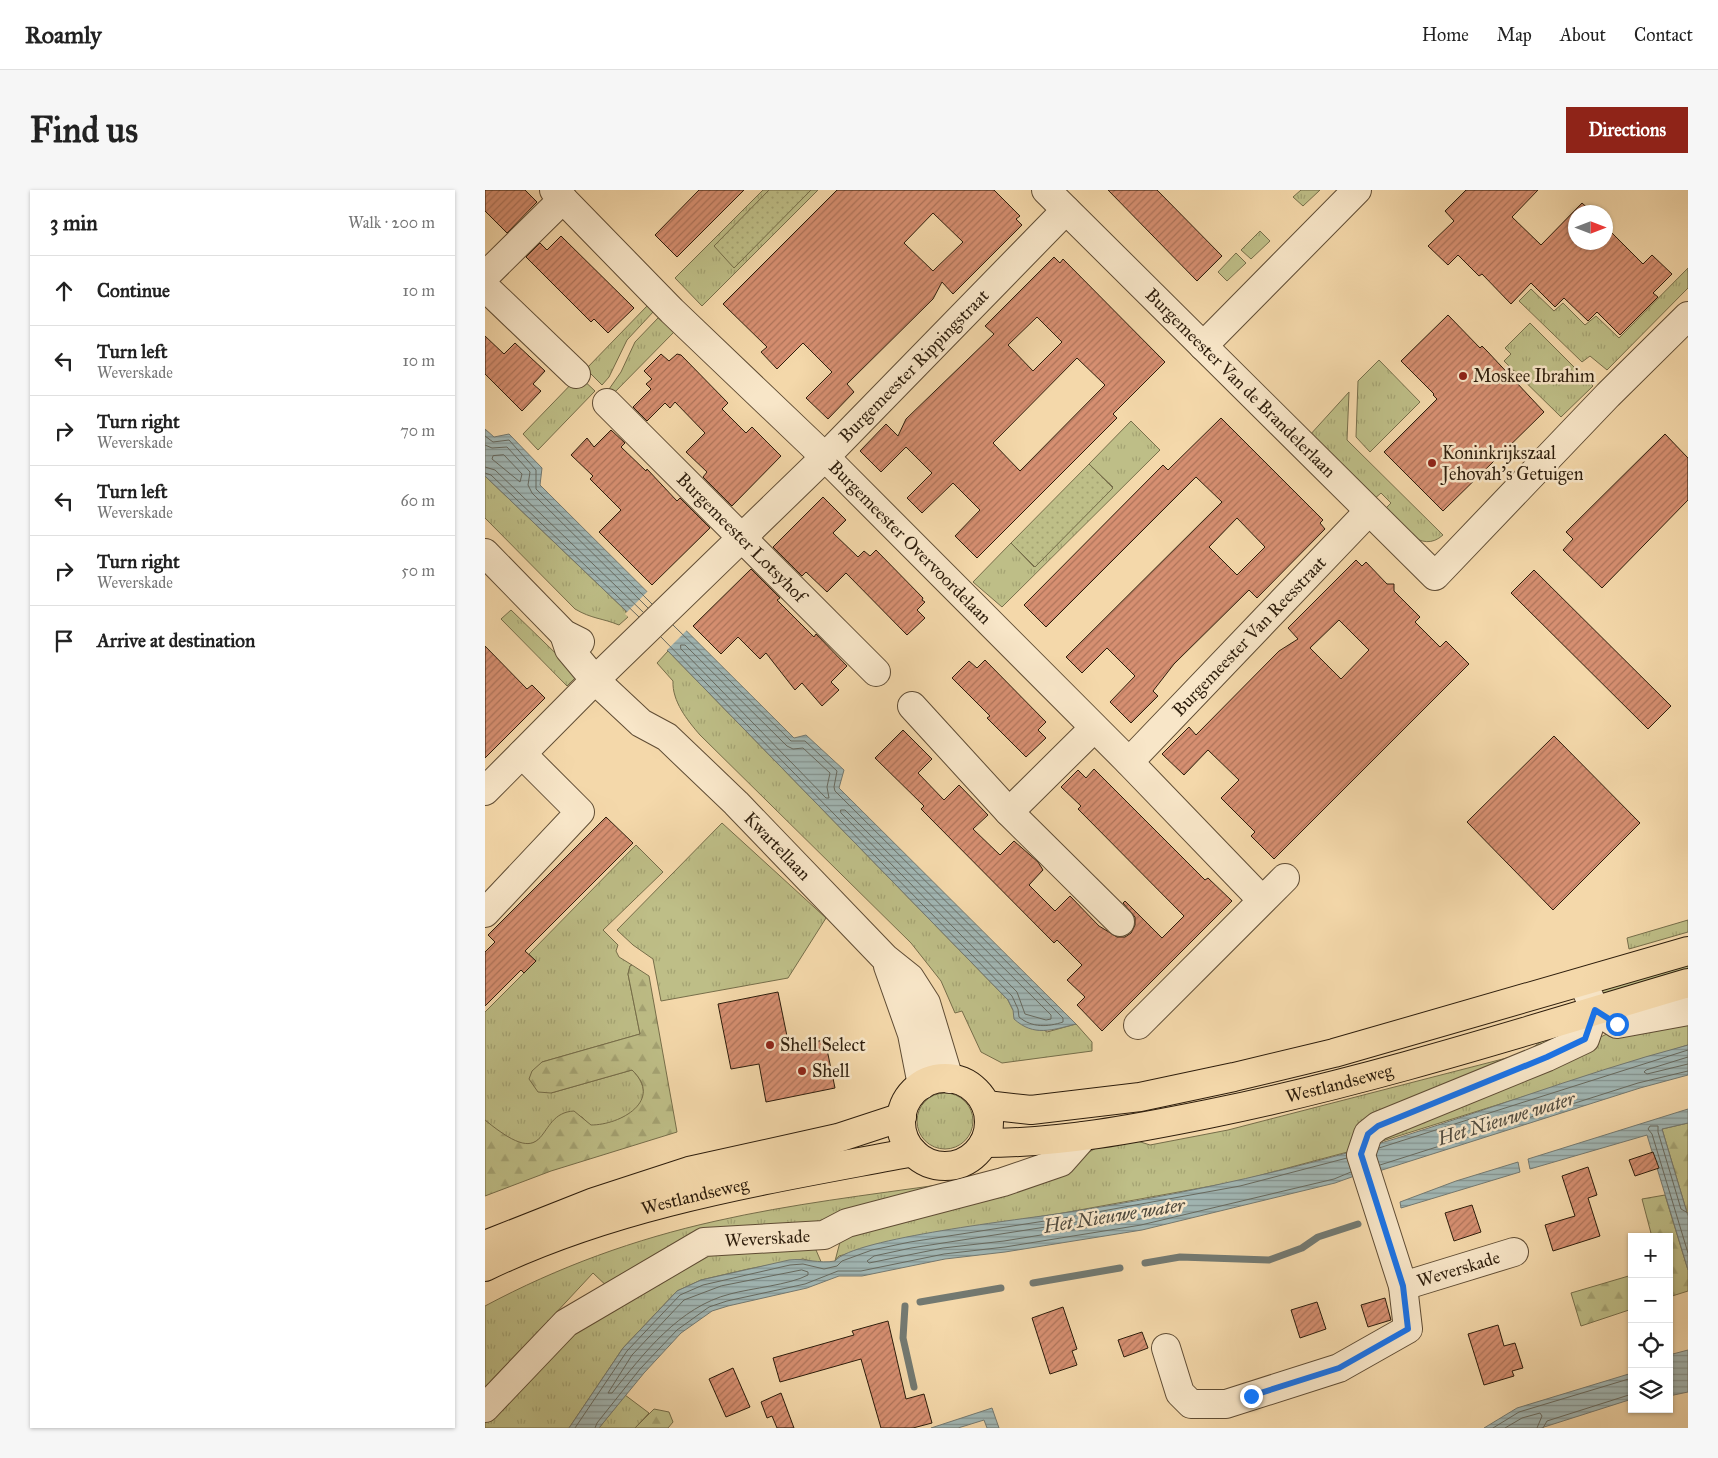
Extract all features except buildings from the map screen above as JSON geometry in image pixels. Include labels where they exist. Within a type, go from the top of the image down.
[{"type":"main road","name":"Westlandseweg","points":[[986,1105],[1031,1110],[1140,1096],[1334,1053],[1688,951]]},
{"type":"main road","name":"Westlandseweg","points":[[984,1143],[1031,1143],[1145,1127],[1343,1085],[1688,983]]},
{"type":"main road","points":[[949,1079],[967,1084],[975,1090],[986,1105],[989,1124],[984,1143],[970,1159],[950,1166],[930,1163],[913,1152],[903,1136],[902,1117],[908,1099],[922,1085],[935,1080],[949,1079]]},
{"type":"main road","name":"Westlandseweg","points":[[485,1245],[594,1202],[689,1171],[838,1138],[902,1117]]},
{"type":"main road","name":"Westlandseweg","points":[[485,1267],[593,1223],[690,1195],[913,1152]]},
{"type":"street","name":"Burgemeester Van de Brandelerlaan","points":[[1046,190],[1435,576],[1608,395],[1688,316]]},
{"type":"street","points":[[1203,346],[1357,190]]},
{"type":"street","points":[[485,276],[558,195]]},
{"type":"street","name":"Burgemeester Overvoordelaan","points":[[558,195],[672,311],[825,457],[1129,762],[1262,900]]},
{"type":"street","name":"Burgemeester Rippingstraat","points":[[485,792],[602,674],[825,457],[1066,210]]},
{"type":"street","points":[[485,287],[576,374]]},
{"type":"street","name":"Burgemeester Lotsyhof","points":[[607,403],[876,672]]},
{"type":"street","name":"Burgemeester Van Reesstraat","points":[[1129,762],[1369,511]]},
{"type":"street","name":"Kwartellaan","points":[[485,553],[564,634],[569,649],[602,674],[641,723],[667,737],[735,803],[885,958],[910,978],[926,1003],[949,1079]]},
{"type":"street","points":[[912,706],[1009,812],[1120,922]]},
{"type":"street","points":[[1009,812],[1094,728]]},
{"type":"street","points":[[485,913],[580,812],[522,754]]},
{"type":"street","points":[[1138,1025],[1285,878]]},
{"type":"street","name":"Kwartellaan","points":[[885,958],[907,1018],[922,1085]]},
{"type":"street","points":[[1583,982],[1595,1010],[1617,1024],[1688,1011]]},
{"type":"street","name":"Weverskade","points":[[1166,1348],[1180,1393],[1191,1404],[1226,1404],[1339,1368],[1408,1329],[1403,1286],[1363,1163],[1368,1134],[1378,1126],[1547,1057],[1585,1039],[1595,1010]]},
{"type":"street","name":"Weverskade","points":[[485,1408],[566,1323],[704,1242],[824,1235],[847,1223],[1003,1182],[1061,1162],[1084,1136]]},
{"type":"street","name":"Weverskade","points":[[1403,1286],[1514,1252]]},
{"type":"green space","points":[[763,190],[818,190],[702,306],[675,278]]},
{"type":"green space","points":[[769,190],[811,190],[734,268],[714,246]]},
{"type":"green space","points":[[1301,190],[1320,190],[1303,206],[1293,197]]},
{"type":"green space","points":[[1260,231],[1270,241],[1251,259],[1241,250]]},
{"type":"green space","points":[[1236,253],[1246,263],[1227,281],[1218,272]]},
{"type":"green space","points":[[1688,268],[1688,288],[1607,370],[1590,356],[1582,362],[1519,301],[1531,289],[1554,311],[1563,303],[1585,325],[1596,316],[1619,338]]},
{"type":"green space","points":[[648,305],[654,311],[627,340],[609,377],[602,385],[586,369]]},
{"type":"green space","points":[[659,317],[674,332],[611,396],[607,392],[621,372],[635,342]]},
{"type":"green space","points":[[1530,323],[1593,386],[1561,417],[1504,361],[1511,354],[1505,348]]},
{"type":"green space","points":[[1379,360],[1420,402],[1370,452],[1356,437],[1358,381]]},
{"type":"green space","points":[[579,376],[595,391],[538,450],[523,434]]},
{"type":"green space","points":[[1349,392],[1347,440],[1443,535],[1435,540],[1427,542],[1411,536],[1384,510],[1391,503],[1381,493],[1373,500],[1309,436]]},
{"type":"green space","points":[[1131,421],[1160,450],[1002,607],[973,582],[1011,543],[1034,567],[1113,487],[1089,464]]},
{"type":"green space","points":[[1089,464],[1113,488],[1035,567],[1011,543]]},
{"type":"green space","points":[[485,476],[625,610],[628,617],[619,625],[587,615],[575,609],[485,518]]},
{"type":"green space","points":[[511,610],[578,675],[567,686],[501,619]]},
{"type":"green space","points":[[668,651],[1008,1000],[1013,1010],[1047,1032],[1076,1024],[1092,1042],[1092,1051],[1002,1063],[981,1052],[962,1011],[955,1013],[941,981],[911,943],[690,723],[681,710],[675,696],[673,681],[657,663]]},
{"type":"green space","points":[[722,823],[826,918],[788,978],[661,1001],[653,959],[633,945],[617,930]]},
{"type":"green space","points":[[636,845],[663,872],[603,930],[618,945],[616,951],[619,957],[632,965],[628,974],[640,1034],[542,1062],[551,1093],[632,1070],[641,1081],[643,1092],[641,1101],[626,1116],[603,1125],[591,1126],[582,1117],[557,1118],[539,1139],[532,1143],[517,1143],[503,1136],[485,1120],[485,1012],[536,961],[529,954]]},
{"type":"green space","points":[[1688,920],[1688,932],[1629,949],[1627,938]]},
{"type":"green space","points":[[1688,957],[1688,977],[1608,994],[1598,991]]},
{"type":"green space","points":[[632,965],[649,976],[677,1132],[551,1171],[485,1196],[485,1120],[507,1136],[522,1143],[533,1143],[540,1138],[561,1114],[574,1111],[591,1125],[603,1124],[626,1116],[641,1101],[643,1091],[641,1081],[632,1070],[551,1093],[538,1092],[529,1079],[532,1071],[542,1062],[640,1034],[628,974]]},
{"type":"green space","points":[[1688,1016],[1688,1045],[1376,1143],[1397,1121],[1584,1045],[1611,1032]]},
{"type":"green space","points":[[1558,1028],[1579,1030],[1355,1150],[1239,1181],[1063,1213],[909,1237],[839,1256],[835,1261],[840,1242],[862,1225],[1049,1174],[1100,1146],[1125,1137],[1150,1145],[1228,1130],[1526,1053]]},
{"type":"green space","points":[[945,1093],[956,1095],[965,1101],[971,1110],[973,1121],[971,1132],[965,1141],[956,1147],[945,1149],[934,1147],[925,1141],[919,1132],[917,1121],[919,1110],[925,1101],[934,1095]]},
{"type":"green space","points":[[1688,1123],[1688,1216],[1662,1129]]},
{"type":"green space","points":[[945,1184],[839,1221],[743,1232],[611,1290],[593,1273],[485,1389],[485,1306],[541,1279],[597,1256],[686,1228],[801,1205]]},
{"type":"green space","points":[[1665,1195],[1688,1270],[1688,1291],[1673,1296],[1673,1233],[1651,1233],[1642,1199]]},
{"type":"green space","points":[[810,1245],[816,1250],[822,1264],[803,1259],[748,1269],[701,1280],[677,1291],[623,1348],[569,1428],[485,1428],[485,1421],[576,1328],[689,1257]]},
{"type":"green space","points":[[1628,1276],[1628,1310],[1581,1326],[1571,1293]]},
{"type":"green space","points":[[625,1395],[649,1413],[635,1428],[599,1428]]},
{"type":"green space","points":[[654,1409],[669,1412],[673,1422],[668,1428],[635,1428]]},
{"type":"water","points":[[485,429],[494,437],[509,434],[542,468],[540,485],[794,738],[806,735],[844,770],[839,788],[1076,1024],[1051,1030],[1036,1030],[1021,1025],[1014,1019],[1013,1010],[1008,1000],[668,651],[485,476]]},
{"type":"water","name":"Het Nieuwe water","points":[[1688,1045],[1688,1075],[1640,1088],[1379,1171],[1360,1174],[1335,1183],[1142,1230],[1005,1252],[945,1259],[862,1276],[839,1276],[807,1288],[712,1311],[681,1333],[644,1373],[599,1428],[569,1428],[623,1348],[677,1291],[701,1280],[789,1260],[835,1261],[848,1253],[905,1237],[1136,1201],[1282,1170],[1354,1151],[1604,1070]]},
{"type":"water","points":[[1688,1109],[1688,1123],[1662,1129],[1688,1216],[1688,1270],[1647,1135],[1530,1169],[1528,1159]]},
{"type":"water","points":[[1518,1162],[1520,1172],[1401,1208],[1400,1202],[1456,1181]]},
{"type":"water","points":[[1688,1350],[1688,1392],[1673,1395],[1673,1368],[1673,1354]]},
{"type":"water","points":[[1628,1374],[1628,1400],[1541,1428],[1484,1428],[1517,1408]]},
{"type":"water","points":[[992,1408],[999,1428],[987,1428],[984,1420],[958,1428],[931,1428]]},
{"type":"pier","points":[[649,590],[688,629],[665,652],[625,614]]},
{"type":"waterway","points":[[1145,1263],[1180,1257],[1269,1260],[1302,1248],[1318,1237],[1358,1224]]},
{"type":"waterway","points":[[1033,1283],[1120,1268]]},
{"type":"waterway","points":[[920,1302],[1001,1288]]},
{"type":"waterway","points":[[905,1306],[903,1338],[914,1387]]},
{"type":"place","name":"Moskee Ibrahim","points":[[1463,376]]},
{"type":"place","name":"Koninkrijkszaal Jehovah's Getuigen","points":[[1432,463]]},
{"type":"place","name":"Shell Select","points":[[770,1045]]},
{"type":"place","name":"Shell","points":[[802,1071]]},
{"type":"route","points":[[1251,1396],[1339,1368],[1408,1329],[1403,1286],[1365,1172],[1361,1154],[1368,1134],[1378,1126],[1547,1057],[1585,1039],[1595,1010],[1617,1024]]}]
